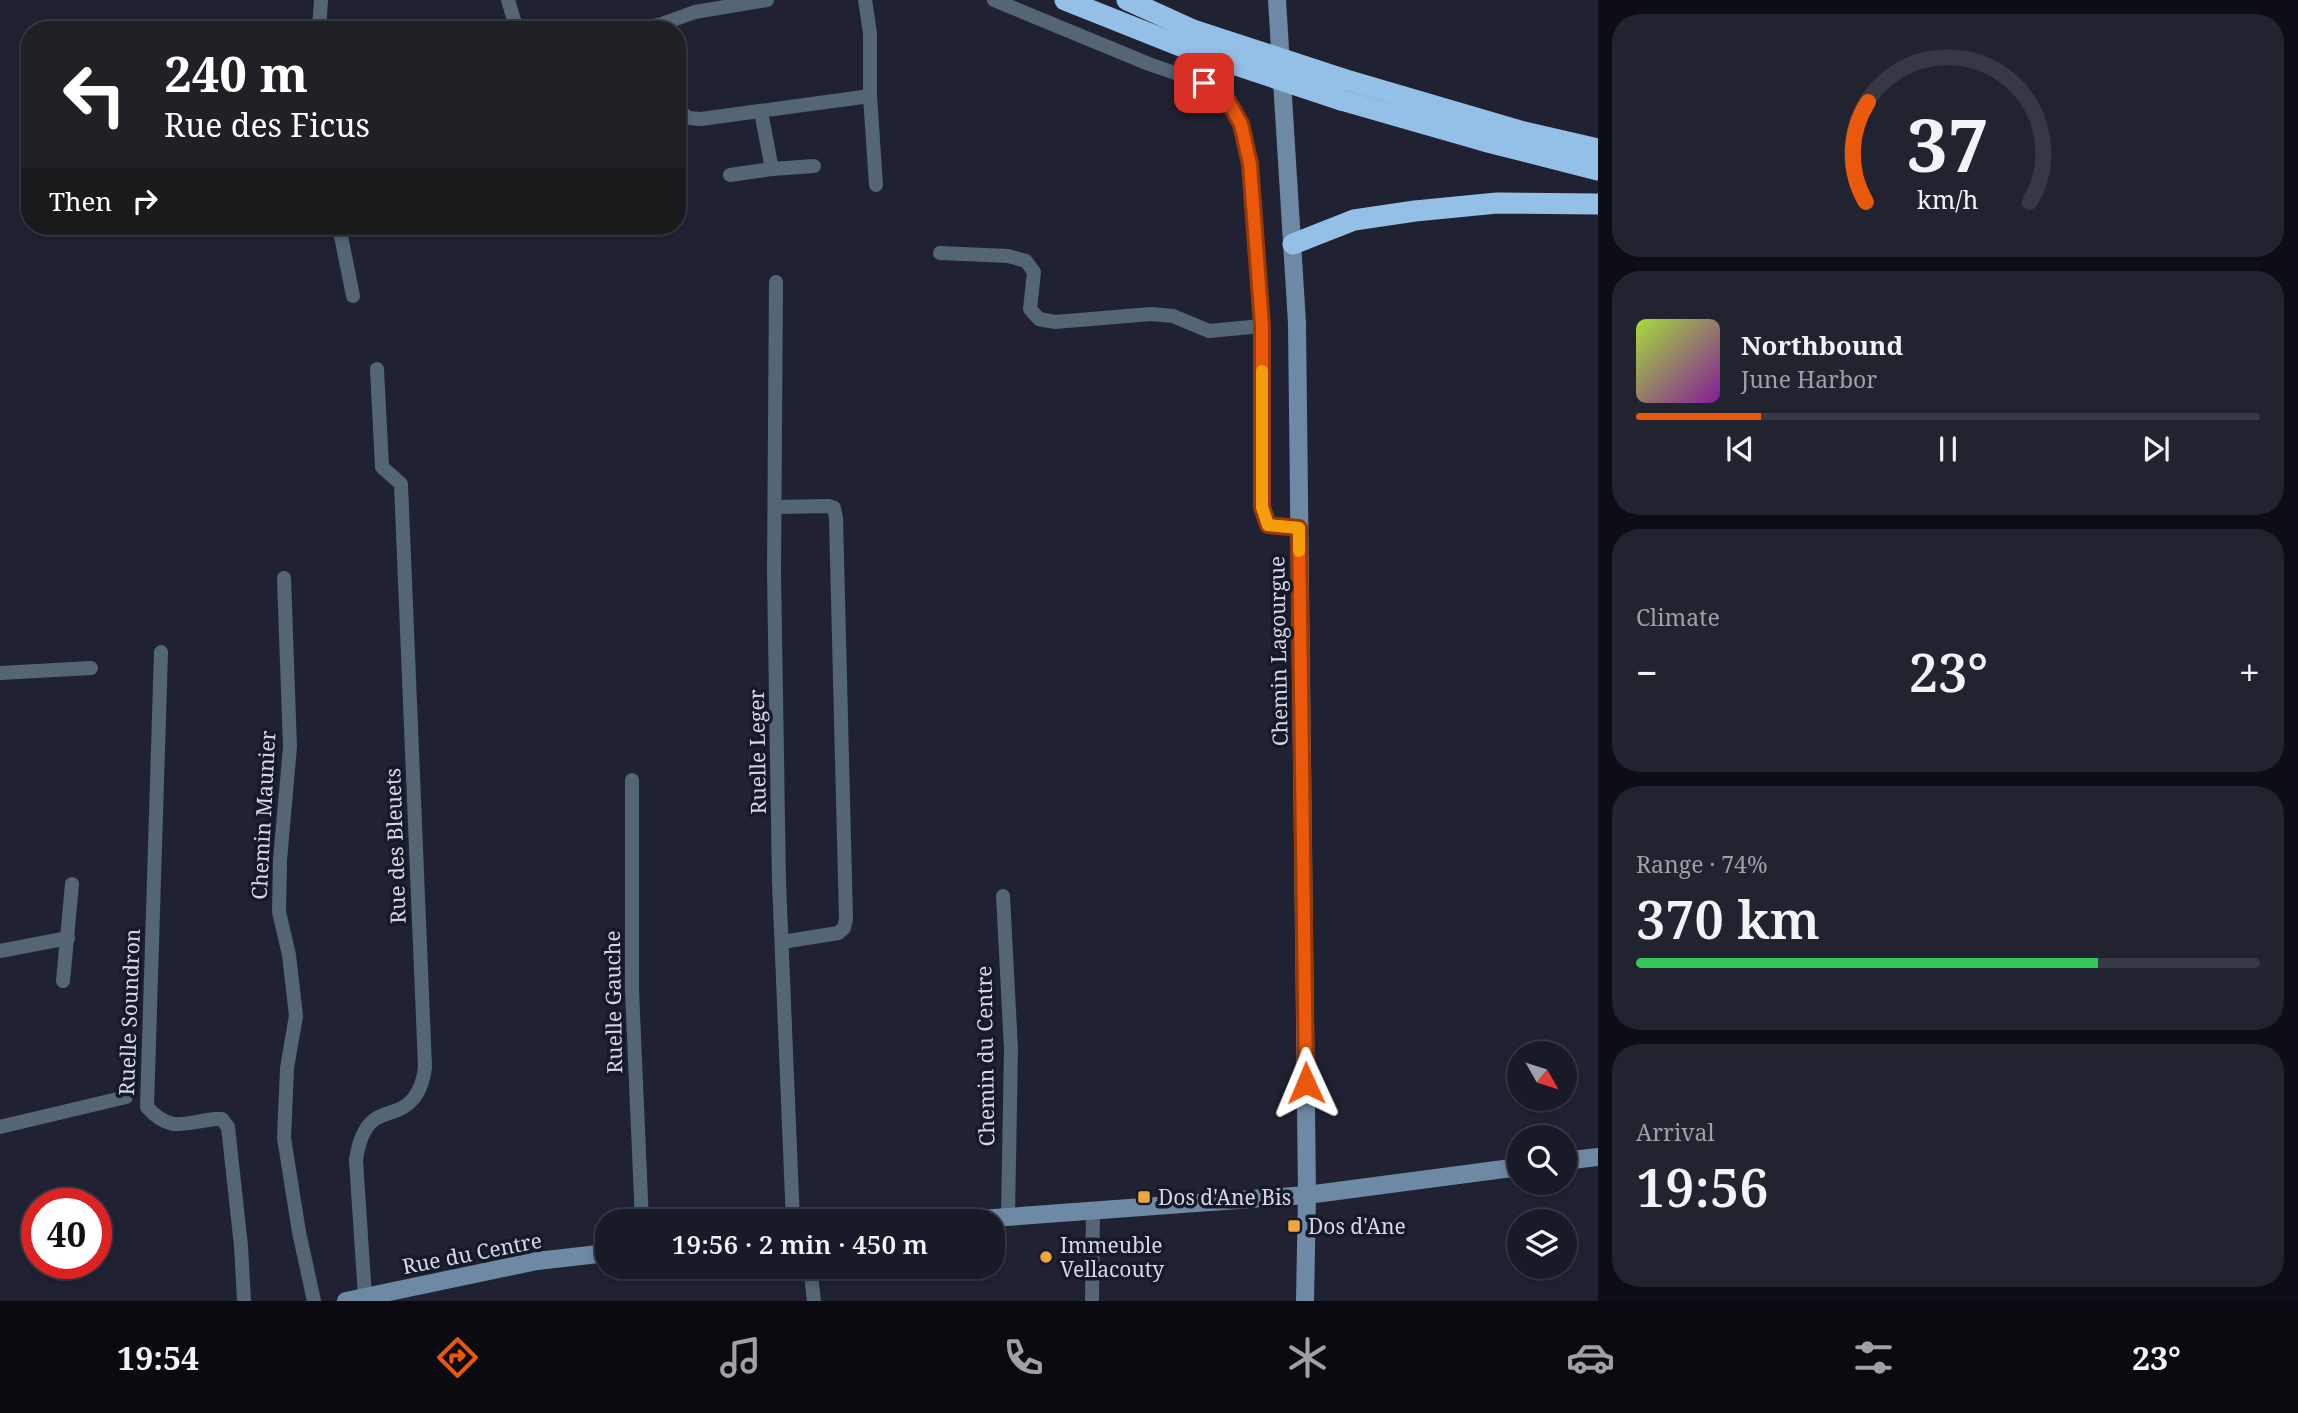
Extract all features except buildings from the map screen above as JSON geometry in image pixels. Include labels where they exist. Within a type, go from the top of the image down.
[{"type":"highway","points":[[1065,0],[1342,89],[1484,141],[1598,170]]},
{"type":"highway","points":[[1127,0],[1190,39]]},
{"type":"highway","points":[[1342,89],[1598,149]]},
{"type":"highway","points":[[1524,132],[1598,141]]},
{"type":"highway","points":[[1293,244],[1354,220],[1415,211],[1497,202],[1598,204]]},
{"type":"street","points":[[320,21],[321,0]]},
{"type":"street","points":[[508,0],[514,21]]},
{"type":"street","points":[[674,21],[695,12],[767,0]]},
{"type":"street","points":[[865,0],[870,33],[870,96],[877,185]]},
{"type":"street","points":[[994,0],[1149,64],[1204,83],[1228,101],[1241,124],[1250,164],[1262,326],[1262,507],[1268,525],[1299,528]]},
{"type":"street","name":"Chemin Lagourgue","points":[[1277,0],[1297,323],[1307,1195],[1305,1301]]},
{"type":"street","points":[[686,116],[701,119],[870,96]]},
{"type":"street","points":[[761,112],[772,169]]},
{"type":"street","points":[[730,175],[814,166]]},
{"type":"street","points":[[341,235],[353,296]]},
{"type":"street","points":[[940,253],[1008,256],[1026,261],[1034,272],[1030,309],[1039,320],[1055,322],[1151,314],[1173,316],[1209,331],[1262,326]]},
{"type":"street","name":"Ruelle Leger","points":[[776,282],[775,507],[782,942],[792,1209]]},
{"type":"street","name":"Rue des Bleuets","points":[[365,1297],[356,1160],[358,1147],[375,1119],[400,1109],[415,1097],[424,1077],[425,1067],[401,484],[382,467],[377,369]]},
{"type":"street","points":[[775,507],[828,506],[834,508],[836,518],[846,919],[844,928],[838,933],[782,942]]},
{"type":"street","name":"Chemin Maunier","points":[[285,578],[290,747],[279,860],[279,912],[289,955],[296,1016],[287,1068],[284,1138],[299,1232],[314,1301]]},
{"type":"street","name":"Ruelle Soundron","points":[[161,652],[147,1107],[157,1118],[172,1125],[222,1119],[228,1127],[241,1245],[244,1301]]},
{"type":"street","points":[[0,673],[92,668]]},
{"type":"street","name":"Ruelle Gauche","points":[[632,780],[632,990],[641,1209]]},
{"type":"street","points":[[63,981],[72,884]]},
{"type":"street","name":"Chemin du Centre","points":[[1003,896],[1011,1049],[1008,1216]]},
{"type":"street","points":[[0,951],[68,938]]},
{"type":"street","points":[[0,1126],[126,1097]]},
{"type":"street","points":[[1577,1159],[1598,1157]]},
{"type":"street","points":[[1005,1216],[1307,1195],[1507,1169]]},
{"type":"street","points":[[1092,1301],[1093,1209]]},
{"type":"street","name":"Rue du Centre","points":[[346,1301],[537,1261],[595,1254]]},
{"type":"street","points":[[811,1279],[814,1301]]},
{"type":"slow traffic","points":[[1262,371],[1262,507],[1268,525],[1299,528],[1299,551]]},
{"type":"place","name":"Dos d'Ane Bis","points":[[1144,1197]]},
{"type":"place","name":"Dos d'Ane","points":[[1294,1226]]},
{"type":"place","name":"Immeuble Vellacouty","points":[[1046,1257]]},
{"type":"route","points":[[1204,83],[1228,101],[1241,124],[1250,164],[1262,326],[1262,507],[1268,525],[1299,528],[1306,1083]]}]
